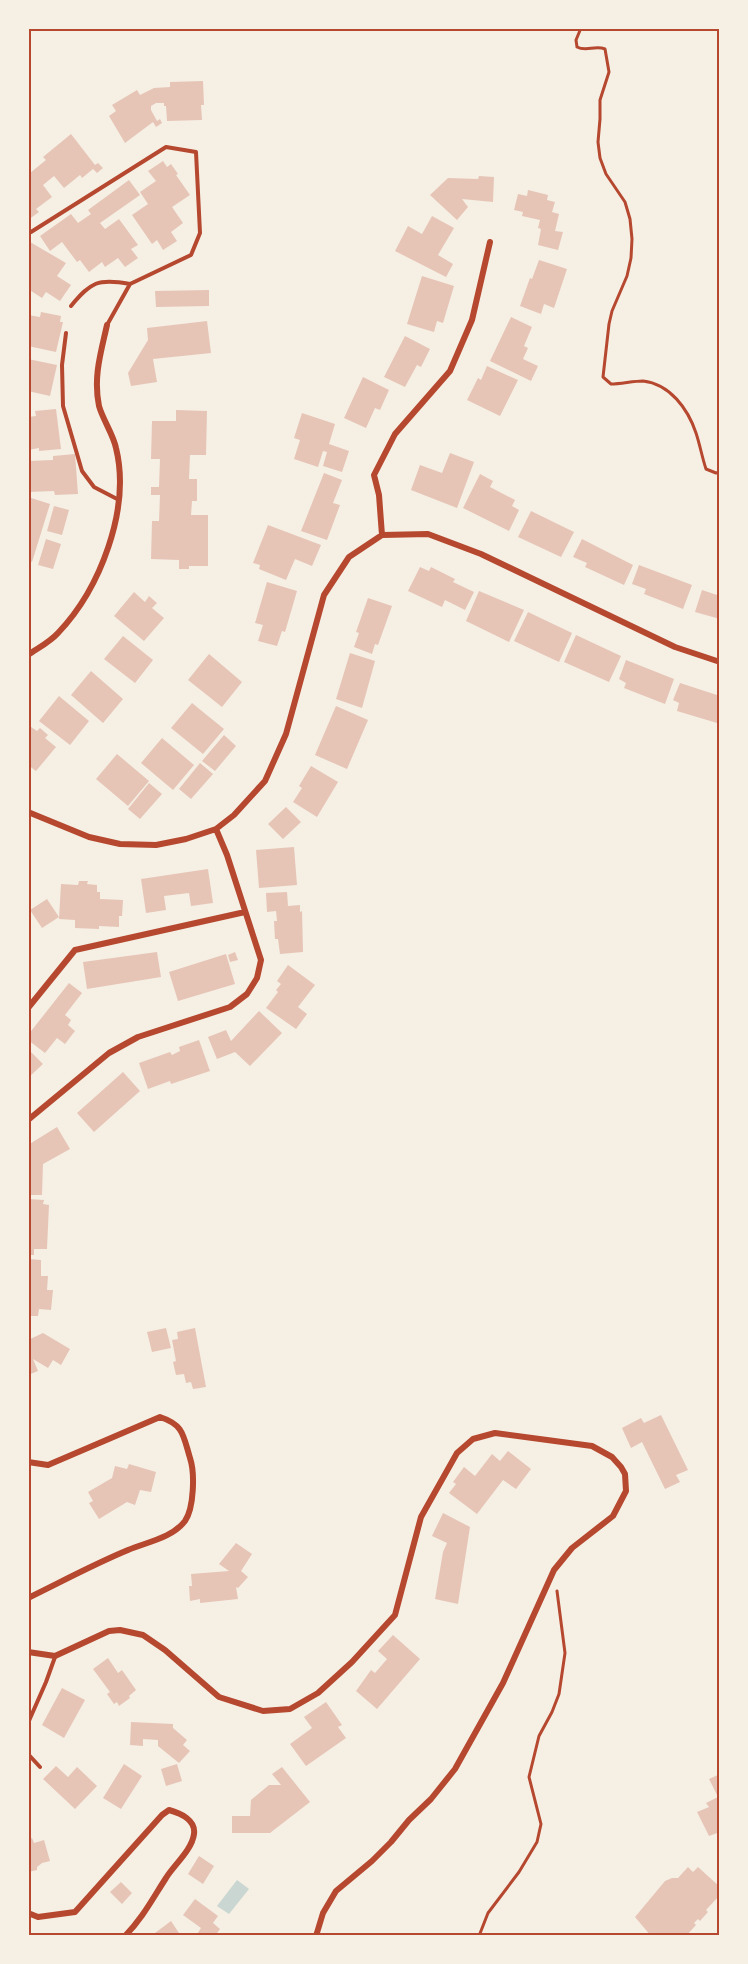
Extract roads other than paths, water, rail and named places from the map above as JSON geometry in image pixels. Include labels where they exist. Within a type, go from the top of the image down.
[{"type":"street","points":[[382,535],[379,495],[374,475],[395,434],[450,371],[472,320],[490,242]]},
{"type":"street","points":[[28,655],[57,635],[84,601],[117,522],[120,480],[116,448],[99,406],[96,372],[107,325]]},
{"type":"street","points":[[28,812],[89,837],[120,844],[156,845],[186,839],[216,829],[234,815],[265,781],[286,734],[324,595],[349,557],[382,535],[428,534],[481,554],[675,647],[720,662]]},
{"type":"street","points":[[28,1120],[109,1053],[138,1037],[230,1007],[247,994],[257,978],[261,960],[227,855],[216,829]]},
{"type":"street","points":[[28,1008],[75,950],[245,912]]},
{"type":"street","points":[[28,1462],[48,1465],[160,1417],[172,1421],[181,1428],[192,1462],[193,1489],[187,1518],[180,1527],[28,1598]]},
{"type":"street","points":[[28,1652],[55,1656],[109,1631],[120,1630],[143,1635],[165,1650],[219,1697],[263,1711],[290,1709],[318,1693],[352,1662],[395,1615],[421,1517],[457,1453],[473,1439],[495,1433],[592,1446],[612,1457],[625,1474],[626,1491],[613,1516],[572,1548],[554,1570],[503,1683],[455,1768],[431,1799],[409,1820],[391,1842],[336,1891],[323,1913],[316,1935]]},
{"type":"street","points":[[28,1913],[39,1917],[75,1912],[162,1815],[170,1810],[180,1813],[188,1818],[193,1826],[194,1834],[187,1850],[167,1876],[136,1925],[125,1935]]},
{"type":"lane","points":[[31,232],[166,147],[196,152],[200,233],[190,255],[130,284],[107,325]]},
{"type":"lane","points":[[71,306],[86,288],[101,281],[130,284]]},
{"type":"lane","points":[[66,333],[62,365],[63,406],[82,471],[94,487],[120,500]]},
{"type":"lane","points":[[28,1723],[55,1656]]},
{"type":"lane","points":[[28,1754],[40,1767]]}]
